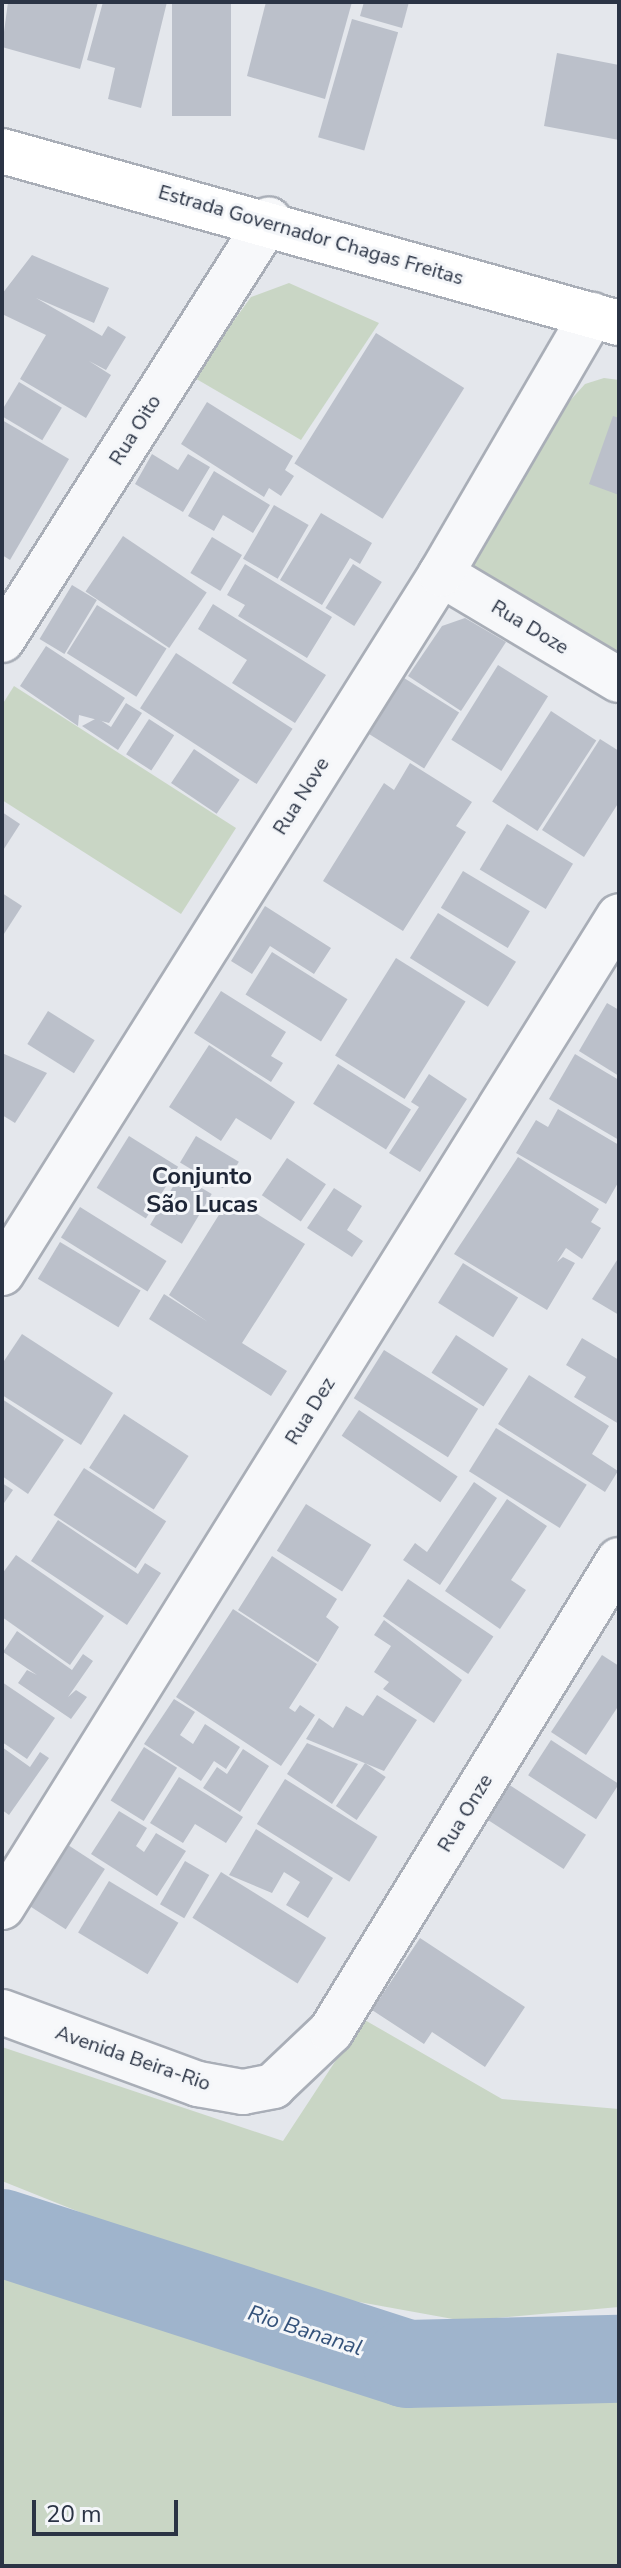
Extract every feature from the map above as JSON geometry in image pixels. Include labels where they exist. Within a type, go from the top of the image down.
[{"type":"main road","name":"Estrada Governador Chagas Freitas","points":[[2,151],[269,220],[605,319]]},
{"type":"street","name":"Rua Oito","points":[[2,640],[269,220]]},
{"type":"street","name":"Rua Nove","points":[[2,1273],[605,319]]},
{"type":"street","name":"Rua Doze","points":[[441,574],[619,680]]},
{"type":"street","name":"Rua Dez","points":[[2,1907],[619,916]]},
{"type":"street","name":"Rua Onze","points":[[304,2061],[331,2031],[619,1560]]},
{"type":"street","name":"Avenida Beira-Rio","points":[[2,2012],[198,2084],[243,2092],[273,2086],[304,2061]]},
{"type":"green space","points":[[289,283],[379,323],[301,440],[193,377],[251,297]]},
{"type":"green space","points":[[604,378],[619,380],[619,663],[466,573],[557,415],[585,384]]},
{"type":"green space","points":[[14,686],[236,828],[181,914],[2,800],[2,705]]},
{"type":"green space","points":[[363,2019],[502,2099],[619,2109],[619,2307],[464,2321],[326,2296],[182,2253],[2,2181],[2,2047],[283,2141]]},
{"type":"green space","points":[[2,2267],[369,2393],[619,2395],[619,2566],[2,2566]]},
{"type":"building","points":[[8,2],[98,2],[80,69],[2,47]]},
{"type":"building","points":[[103,2],[167,2],[141,108],[108,99],[115,68],[87,60]]},
{"type":"building","points":[[172,2],[231,2],[231,116],[172,116]]},
{"type":"building","points":[[266,2],[352,2],[325,99],[247,76]]},
{"type":"building","points":[[364,2],[409,2],[402,28],[360,16]]},
{"type":"building","points":[[352,19],[398,32],[364,150],[318,137]]},
{"type":"building","points":[[557,53],[619,65],[619,140],[544,126]]},
{"type":"building","points":[[32,255],[109,288],[94,323],[36,298],[102,336],[108,326],[126,337],[106,370],[89,361],[111,375],[86,418],[20,379],[46,335],[2,314],[2,294]]},
{"type":"building","points":[[376,333],[464,388],[383,519],[294,464]]},
{"type":"building","points":[[19,382],[62,408],[42,440],[2,416],[2,410]]},
{"type":"building","points":[[207,402],[293,456],[285,470],[294,476],[281,496],[269,488],[264,497],[181,444]]},
{"type":"building","points":[[613,416],[619,418],[619,495],[589,484]]},
{"type":"building","points":[[2,420],[69,459],[10,560],[2,555]]},
{"type":"building","points":[[152,454],[178,470],[188,454],[210,467],[183,512],[135,484]]},
{"type":"building","points":[[214,471],[270,505],[253,533],[223,515],[214,531],[188,516]]},
{"type":"building","points":[[274,505],[309,525],[278,579],[243,559]]},
{"type":"building","points":[[321,513],[372,543],[360,564],[350,558],[322,605],[280,580]]},
{"type":"building","points":[[123,536],[207,592],[169,648],[86,592]]},
{"type":"building","points":[[212,537],[242,555],[220,591],[190,573]]},
{"type":"building","points":[[245,564],[332,617],[307,658],[238,616],[245,605],[227,595]]},
{"type":"building","points":[[353,564],[382,582],[354,626],[325,608]]},
{"type":"building","points":[[72,585],[97,600],[64,654],[40,639]]},
{"type":"building","points":[[213,604],[326,675],[295,723],[232,683],[247,660],[198,629]]},
{"type":"building","points":[[97,605],[167,648],[136,697],[67,653]]},
{"type":"building","points":[[465,618],[506,642],[461,711],[408,676],[442,626]]},
{"type":"building","points":[[46,646],[125,698],[109,723],[79,715],[78,726],[20,686]]},
{"type":"building","points":[[176,653],[293,729],[257,784],[140,708]]},
{"type":"building","points":[[498,665],[548,696],[501,771],[451,740]]},
{"type":"building","points":[[404,678],[459,712],[424,768],[369,734]]},
{"type":"building","points":[[126,703],[142,713],[118,750],[82,726],[97,718],[111,727]]},
{"type":"building","points":[[551,711],[596,740],[537,831],[492,802]]},
{"type":"building","points":[[149,719],[174,735],[151,771],[126,754]]},
{"type":"building","points":[[600,739],[619,751],[619,802],[584,857],[542,830]]},
{"type":"building","points":[[194,749],[240,780],[217,814],[171,783]]},
{"type":"building","points":[[410,763],[472,802],[456,826],[466,832],[403,931],[323,881],[384,783],[394,790]]},
{"type":"building","points":[[2,812],[20,824],[2,852]]},
{"type":"building","points":[[507,824],[573,864],[546,909],[480,869]]},
{"type":"building","points":[[463,871],[530,911],[508,948],[441,908]]},
{"type":"building","points":[[2,893],[22,906],[2,937]]},
{"type":"building","points":[[265,906],[331,948],[314,974],[270,946],[252,974],[231,961]]},
{"type":"building","points":[[438,913],[516,962],[488,1007],[410,958]]},
{"type":"building","points":[[272,952],[347,999],[321,1042],[246,994]]},
{"type":"building","points":[[396,958],[466,1001],[405,1099],[335,1056]]},
{"type":"building","points":[[221,991],[286,1032],[271,1056],[283,1063],[271,1082],[194,1033]]},
{"type":"building","points":[[607,1003],[619,1010],[619,1076],[579,1051]]},
{"type":"building","points":[[48,1011],[95,1040],[74,1073],[27,1044]]},
{"type":"building","points":[[209,1045],[295,1102],[271,1140],[236,1118],[221,1141],[169,1107]]},
{"type":"building","points":[[2,1053],[47,1073],[15,1123],[2,1115]]},
{"type":"building","points":[[575,1054],[619,1080],[619,1140],[549,1099]]},
{"type":"building","points":[[338,1064],[411,1110],[386,1149],[313,1104]]},
{"type":"building","points":[[429,1074],[467,1099],[420,1172],[389,1153],[419,1107],[411,1102]]},
{"type":"building","points":[[558,1109],[619,1145],[619,1181],[606,1204],[516,1153],[536,1120],[548,1127]]},
{"type":"building","points":[[129,1136],[178,1167],[146,1218],[97,1188]]},
{"type":"building","points":[[196,1136],[239,1162],[223,1188],[180,1163]]},
{"type":"building","points":[[518,1157],[599,1209],[591,1222],[601,1228],[582,1259],[566,1248],[557,1262],[563,1257],[575,1263],[547,1310],[454,1254]]},
{"type":"building","points":[[287,1158],[326,1184],[301,1222],[262,1195]]},
{"type":"building","points":[[180,1175],[212,1194],[182,1244],[150,1225]]},
{"type":"building","points":[[334,1188],[362,1206],[347,1230],[363,1241],[352,1257],[307,1228]]},
{"type":"building","points":[[230,1197],[305,1244],[242,1343],[287,1371],[271,1396],[149,1319],[164,1294],[208,1322],[169,1295]]},
{"type":"building","points":[[80,1207],[167,1261],[147,1292],[61,1238]]},
{"type":"building","points":[[60,1242],[141,1290],[118,1327],[38,1279]]},
{"type":"building","points":[[619,1257],[619,1315],[592,1299]]},
{"type":"building","points":[[463,1263],[518,1297],[493,1337],[438,1303]]},
{"type":"building","points":[[22,1334],[113,1393],[81,1445],[2,1395],[2,1364]]},
{"type":"building","points":[[456,1335],[508,1369],[483,1407],[431,1373]]},
{"type":"building","points":[[582,1338],[619,1360],[619,1424],[574,1397],[586,1377],[566,1365]]},
{"type":"building","points":[[384,1350],[478,1409],[448,1457],[354,1398]]},
{"type":"building","points":[[529,1375],[609,1426],[592,1454],[618,1471],[605,1492],[498,1424]]},
{"type":"building","points":[[2,1399],[64,1440],[28,1494],[2,1476]]},
{"type":"building","points":[[359,1410],[458,1477],[440,1502],[342,1436]]},
{"type":"building","points":[[124,1414],[189,1456],[154,1510],[89,1468]]},
{"type":"building","points":[[496,1428],[587,1485],[560,1528],[469,1471]]},
{"type":"building","points":[[84,1468],[166,1521],[136,1568],[54,1515]]},
{"type":"building","points":[[474,1482],[497,1498],[440,1585],[403,1560],[415,1543],[427,1552]]},
{"type":"building","points":[[2,1483],[13,1490],[2,1506]]},
{"type":"building","points":[[507,1499],[547,1526],[511,1580],[526,1590],[500,1629],[445,1591]]},
{"type":"building","points":[[306,1504],[371,1545],[342,1591],[277,1551]]},
{"type":"building","points":[[58,1520],[138,1574],[145,1563],[161,1573],[127,1625],[31,1561]]},
{"type":"building","points":[[16,1555],[104,1616],[70,1665],[2,1617],[2,1574]]},
{"type":"building","points":[[272,1556],[337,1599],[326,1617],[339,1627],[318,1662],[238,1610]]},
{"type":"building","points":[[408,1579],[493,1637],[468,1674],[383,1616]]},
{"type":"building","points":[[233,1609],[317,1664],[289,1708],[295,1712],[300,1705],[315,1715],[281,1766],[176,1697]]},
{"type":"building","points":[[384,1620],[462,1680],[434,1723],[383,1689],[389,1682],[374,1672],[391,1646],[374,1635]]},
{"type":"building","points":[[17,1631],[72,1670],[83,1654],[93,1661],[68,1697],[76,1690],[87,1697],[71,1719],[18,1683],[27,1670],[37,1675],[3,1652]]},
{"type":"building","points":[[602,1655],[619,1666],[619,1705],[586,1755],[551,1732]]},
{"type":"building","points":[[2,1682],[55,1718],[27,1759],[2,1742]]},
{"type":"building","points":[[377,1695],[417,1720],[384,1771],[306,1739],[319,1718],[333,1728],[346,1706],[363,1716]]},
{"type":"building","points":[[174,1699],[195,1712],[180,1735],[193,1744],[205,1724],[240,1747],[226,1769],[214,1761],[201,1781],[144,1744]]},
{"type":"building","points":[[551,1740],[619,1784],[596,1819],[528,1775]]},
{"type":"building","points":[[307,1743],[358,1764],[332,1804],[287,1774]]},
{"type":"building","points":[[2,1747],[30,1767],[40,1752],[49,1758],[9,1815],[2,1810]]},
{"type":"building","points":[[144,1747],[177,1768],[144,1821],[111,1800]]},
{"type":"building","points":[[243,1749],[269,1766],[240,1812],[203,1788],[217,1767],[227,1774]]},
{"type":"building","points":[[365,1763],[386,1777],[357,1820],[336,1806]]},
{"type":"building","points":[[179,1777],[243,1817],[226,1843],[195,1824],[183,1843],[150,1823]]},
{"type":"building","points":[[285,1779],[377,1837],[349,1882],[257,1824]]},
{"type":"building","points":[[508,1784],[586,1835],[564,1869],[486,1818]]},
{"type":"building","points":[[119,1811],[147,1828],[136,1846],[144,1852],[156,1833],[186,1851],[157,1896],[91,1854]]},
{"type":"building","points":[[256,1829],[333,1878],[308,1918],[286,1905],[300,1882],[284,1872],[272,1893],[229,1875]]},
{"type":"building","points":[[68,1845],[105,1869],[66,1929],[29,1905]]},
{"type":"building","points":[[185,1861],[209,1875],[184,1918],[160,1904]]},
{"type":"building","points":[[221,1872],[326,1938],[298,1984],[192,1918]]},
{"type":"building","points":[[109,1881],[178,1923],[148,1974],[78,1932]]},
{"type":"building","points":[[420,1938],[525,2007],[485,2067],[432,2032],[424,2044],[372,2010]]},
{"type":"waterway","name":"Rio Bananal","points":[[2,2233],[407,2364],[619,2359]]},
{"type":"district","name":"Conjunto São Lucas","points":[[202,1191]]}]
